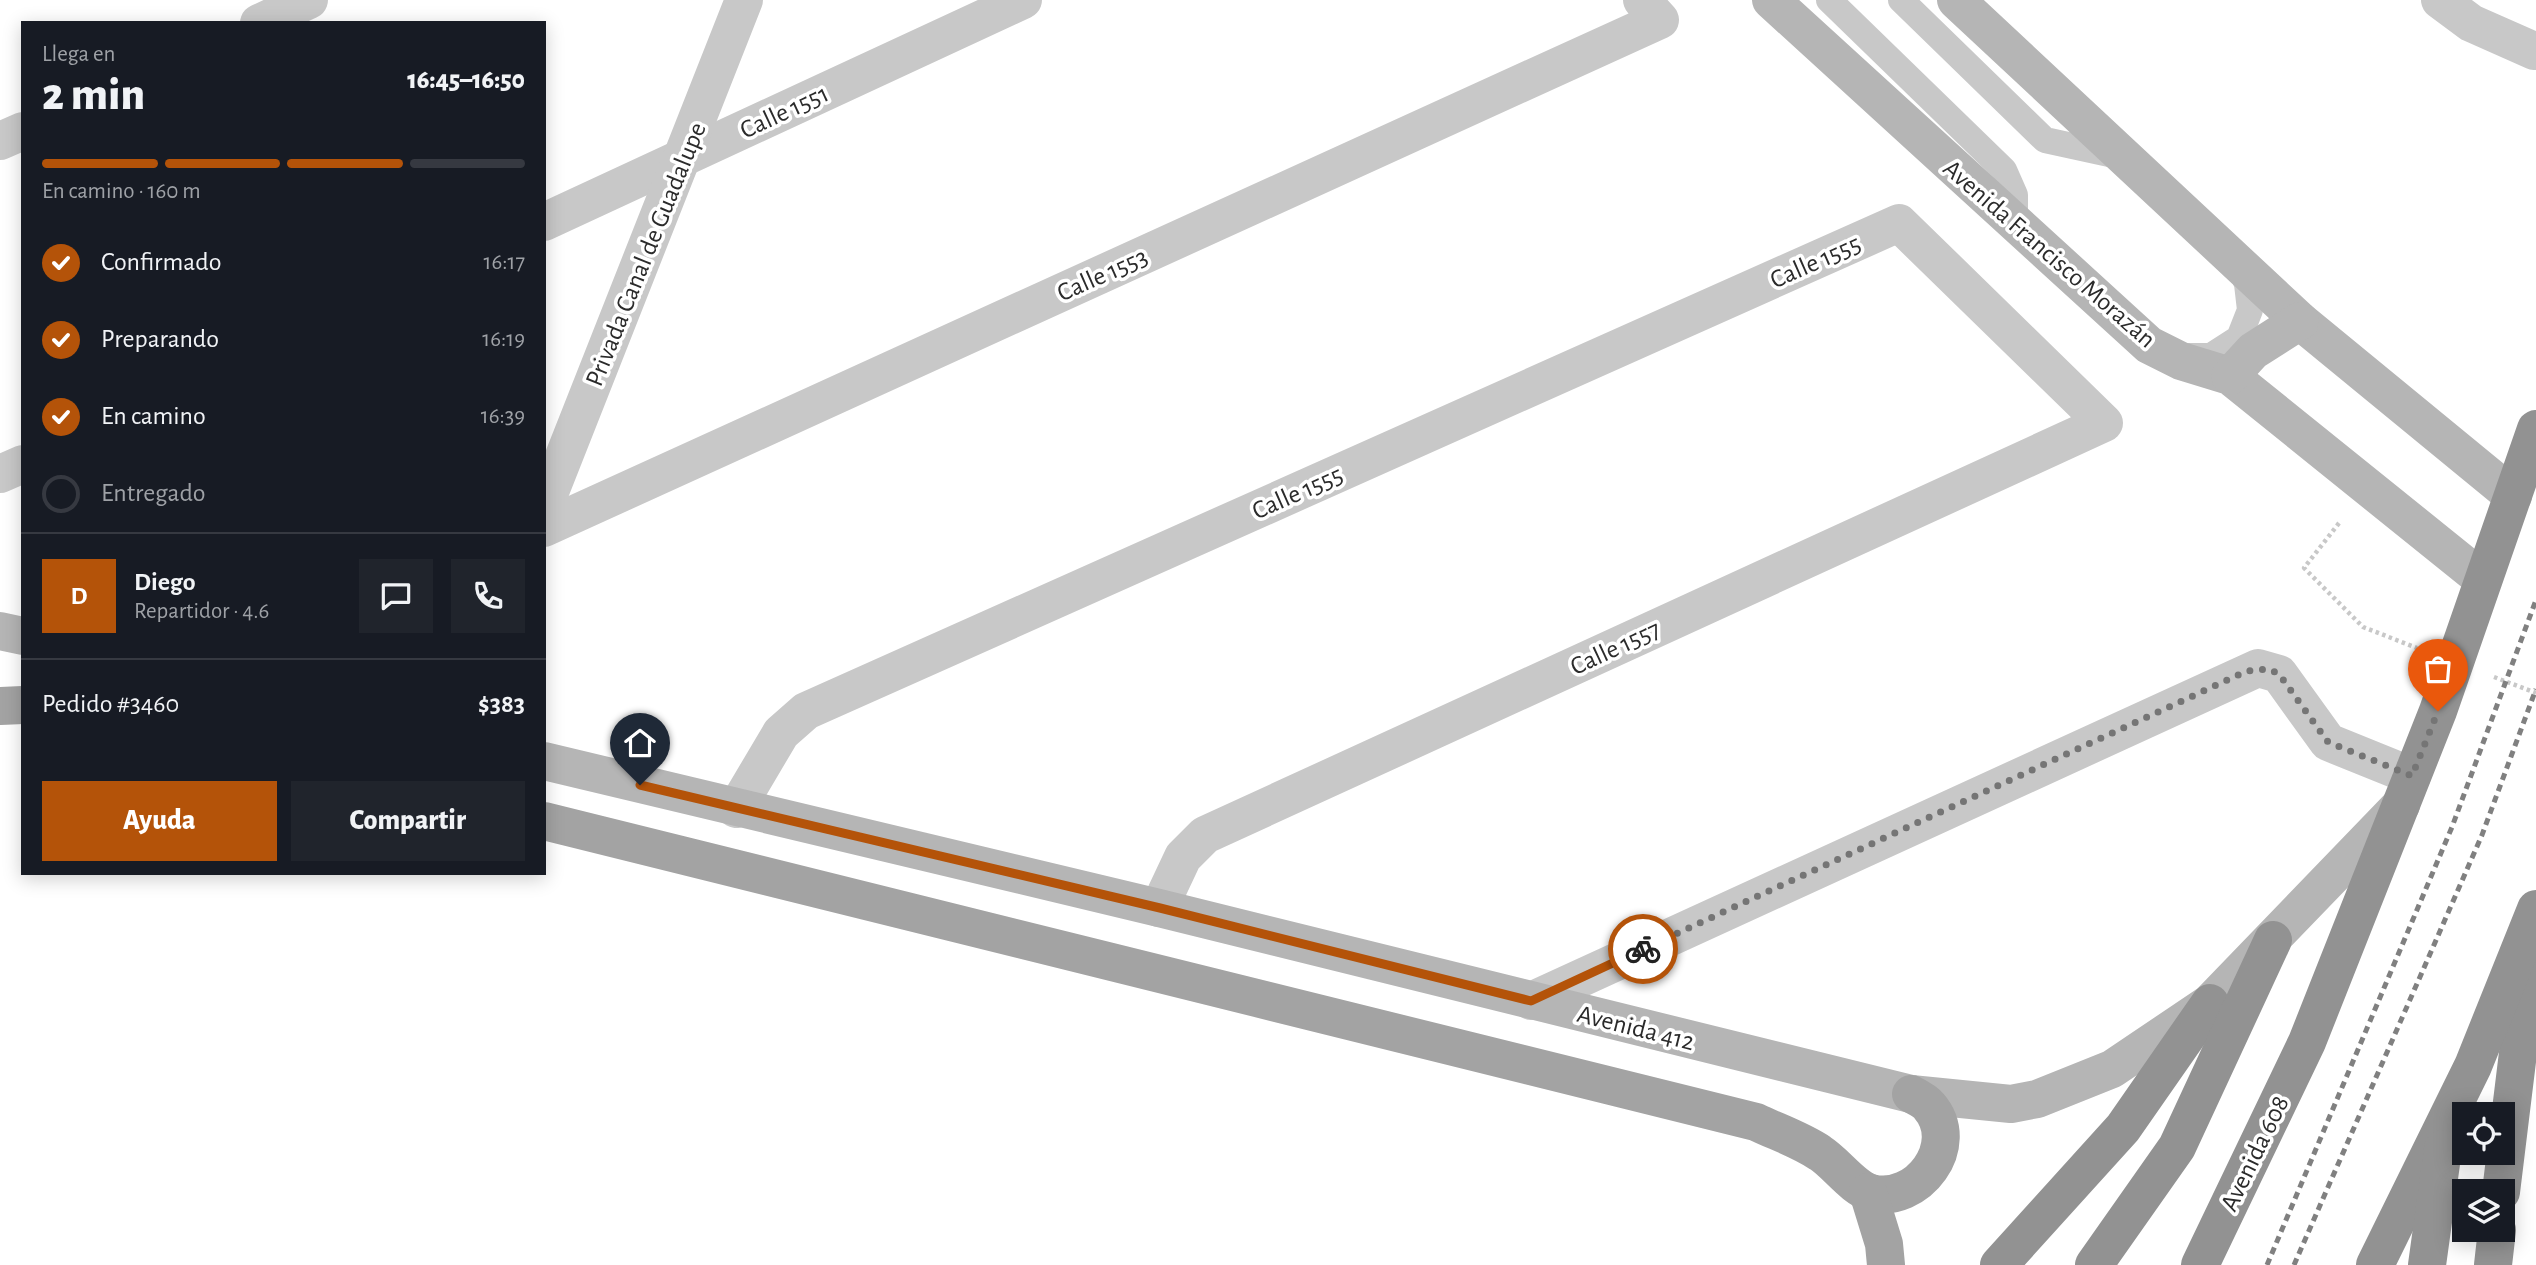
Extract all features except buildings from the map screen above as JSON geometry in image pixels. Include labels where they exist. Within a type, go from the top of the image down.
[{"type":"highway","name":"Avenida 608","points":[[2200,1265],[2307,1042],[2438,711],[2536,429]]},
{"type":"highway","points":[[2375,1265],[2473,1066],[2535,911]]},
{"type":"highway","points":[[2503,1179],[2535,911]]},
{"type":"highway","points":[[2094,1265],[2177,1147],[2273,940]]},
{"type":"highway","points":[[1999,1265],[2123,1128],[2210,1003]]},
{"type":"highway","points":[[2427,1265],[2448,1115]]},
{"type":"highway","points":[[2493,1265],[2496,1242]]},
{"type":"main road","points":[[0,706],[21,705]]},
{"type":"main road","points":[[546,821],[1756,1122],[1819,1152],[1868,1192],[1887,1195],[1906,1190],[1922,1180],[1933,1166],[1940,1134],[1937,1118],[1928,1104],[1911,1094]]},
{"type":"main road","points":[[1868,1192],[1884,1244],[1886,1265]]},
{"type":"street","points":[[263,21],[309,0]]},
{"type":"street","name":"Privada Canal de Guadalupe","points":[[546,503],[744,0]]},
{"type":"street","name":"Calle 1551","points":[[546,221],[1023,0]]},
{"type":"street","name":"Avenida Francisco Morazán","points":[[1771,0],[2149,345],[2181,362],[2231,376],[2482,579]]},
{"type":"street","points":[[1956,0],[2300,321],[2513,496]]},
{"type":"street","points":[[2440,0],[2471,23],[2534,51]]},
{"type":"street","name":"Calle 1553","points":[[546,527],[1651,10]]},
{"type":"street","points":[[0,141],[21,132]]},
{"type":"street","name":"Calle 1555","points":[[736,809],[781,733],[806,711],[1899,223],[2104,423]]},
{"type":"street","points":[[2231,376],[2253,351],[2300,321]]},
{"type":"street","name":"Calle 1557","points":[[1160,908],[1183,857],[1205,835],[2104,423]]},
{"type":"street","points":[[0,474],[21,465]]},
{"type":"street","points":[[0,631],[21,636]]},
{"type":"street","points":[[1531,1001],[2247,671],[2269,669],[2286,682],[2328,742],[2407,790]]},
{"type":"street","name":"Avenida 412","points":[[546,762],[736,809],[1160,908],[1911,1094],[2011,1104],[2037,1099],[2112,1069],[2210,1003],[2273,940],[2407,790]]},
{"type":"lane","points":[[1829,0],[2004,170],[2015,195],[2015,224]]},
{"type":"lane","points":[[1901,0],[2045,140],[2123,157]]},
{"type":"lane","points":[[2149,345],[2183,356],[2211,356],[2239,338],[2250,310],[2247,284],[2238,262]]},
{"type":"path","points":[[2339,523],[2304,569],[2362,627]]},
{"type":"railway","points":[[2267,1265],[2452,827],[2536,600]]},
{"type":"railway","points":[[2294,1265],[2482,835],[2536,689]]},
{"type":"way so far","points":[[1643,949],[2247,671],[2269,669],[2279,674],[2328,742],[2412,776],[2438,711]]},
{"type":"route","points":[[640,785],[1160,908],[1531,1001],[1643,949]]}]
